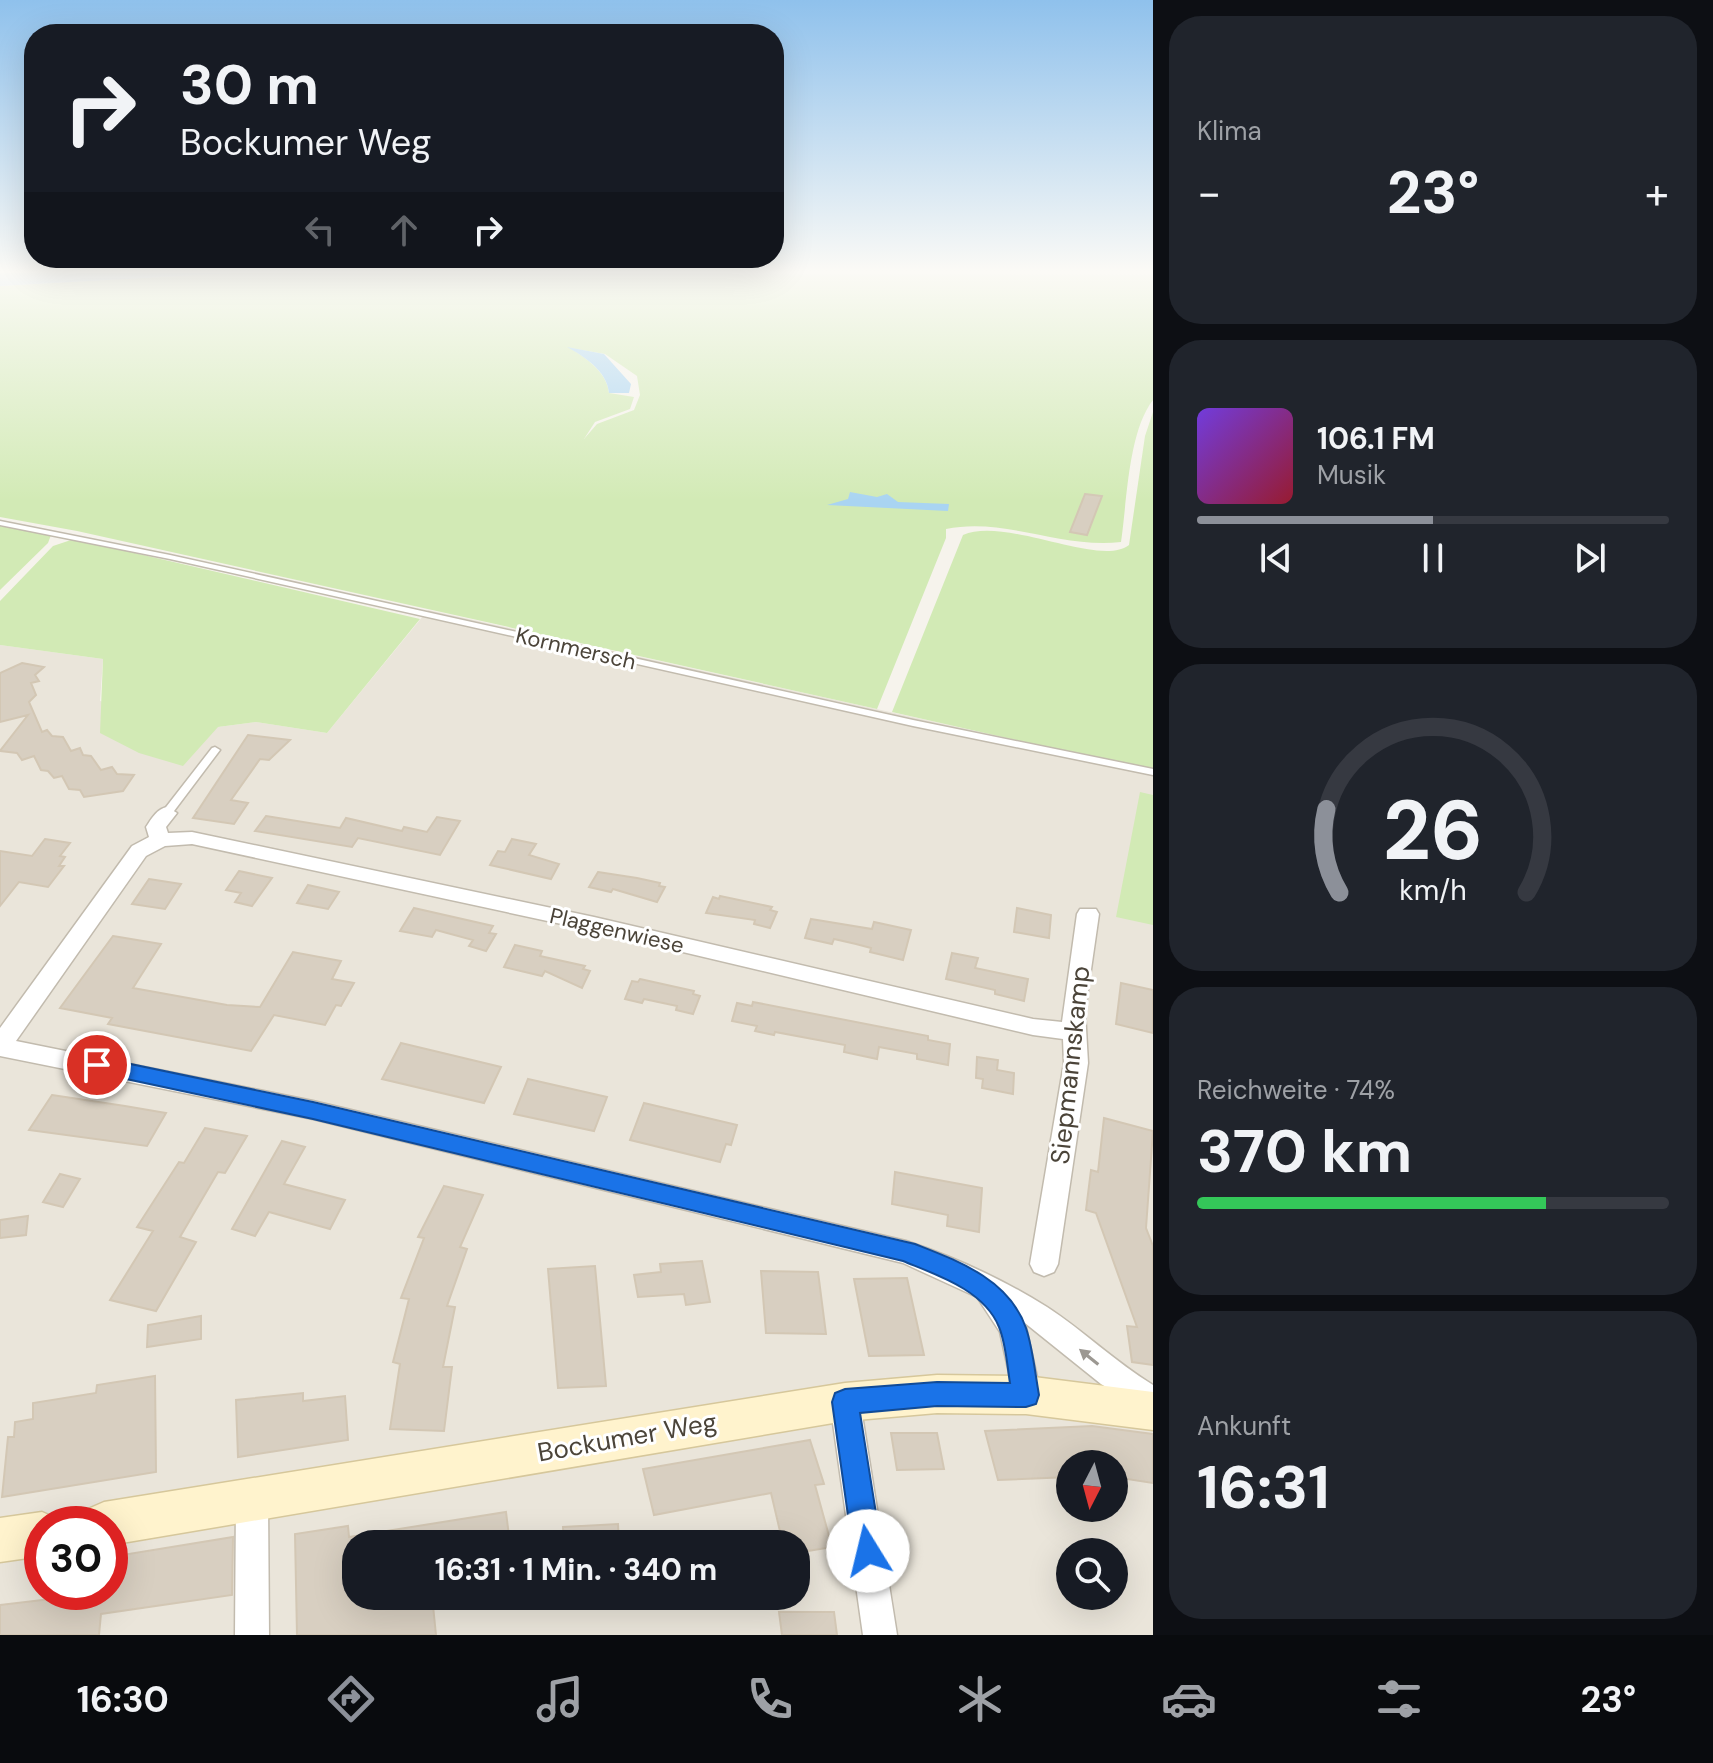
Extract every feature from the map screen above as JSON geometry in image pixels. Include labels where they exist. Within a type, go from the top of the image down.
[{"type":"main road","name":"Bockumer Weg","points":[[128,1520],[845,1402],[937,1394],[1026,1395],[1153,1411]]},
{"type":"main road","points":[[0,1540],[24,1537]]},
{"type":"street","points":[[167,813],[156,827],[160,840],[139,851],[0,1047],[313,1110],[891,1248],[951,1270],[1038,1316],[1111,1375],[1153,1401]]},
{"type":"street","name":"Plaggenwiese","points":[[160,840],[192,838],[271,853],[594,924],[1033,1027],[1072,1032]]},
{"type":"street","name":"Siepmannskamp","points":[[1044,1264],[1076,1063],[1072,1032],[1088,914]]},
{"type":"street","points":[[985,1290],[1002,1309],[1013,1328],[1026,1395]]},
{"type":"street","points":[[845,1402],[880,1635]]},
{"type":"street","points":[[252,1500],[252,1635]]},
{"type":"lane","name":"Kornmersch","points":[[0,523],[170,557],[913,723],[1153,772]]},
{"type":"lane","points":[[167,813],[215,750]]},
{"type":"shaded area","points":[[428,610],[1153,770],[1153,1635],[0,1635],[0,645],[103,659],[100,701],[218,727],[256,722],[327,733]]},
{"type":"green space","points":[[0,349],[572,349],[600,372],[609,393],[634,397],[630,409],[595,422],[584,439],[597,424],[634,410],[640,395],[637,376],[605,354],[578,349],[1153,349],[1153,400],[1133,448],[1121,542],[1077,541],[990,527],[946,529],[946,538],[877,709],[77,531],[0,517]]},
{"type":"green space","points":[[1153,412],[1153,771],[892,712],[963,535],[981,531],[1003,532],[1097,550],[1115,550],[1129,545],[1145,436]]},
{"type":"green space","points":[[0,526],[51,535],[48,543],[0,590]]},
{"type":"green space","points":[[74,539],[420,619],[327,733],[256,722],[218,727],[183,766],[139,753],[100,733],[103,659],[0,645],[0,601],[53,546]]},
{"type":"green space","points":[[1140,792],[1153,795],[1153,925],[1116,917]]},
{"type":"water","points":[[571,349],[604,354],[631,384],[629,393],[609,393],[600,371]]},
{"type":"water","points":[[850,492],[877,497],[887,494],[898,502],[949,504],[948,511],[827,505],[848,499]]},
{"type":"building","points":[[1085,494],[1102,496],[1087,535],[1070,532]]},
{"type":"building","points":[[22,663],[44,667],[35,675],[39,681],[31,683],[36,695],[29,702],[42,732],[47,730],[52,736],[63,737],[71,751],[80,748],[83,755],[91,756],[101,770],[112,767],[117,774],[134,775],[123,791],[84,797],[80,790],[69,789],[62,776],[54,778],[48,771],[41,770],[34,756],[22,760],[17,753],[0,751],[28,715],[0,722],[0,673]]},
{"type":"building","points":[[248,735],[290,740],[269,760],[260,759],[231,800],[248,803],[234,824],[193,818]]},
{"type":"building","points":[[266,816],[340,828],[346,818],[402,831],[404,827],[427,832],[437,817],[460,821],[440,855],[358,838],[352,847],[255,831]]},
{"type":"building","points":[[45,839],[70,843],[60,856],[65,857],[59,866],[64,866],[48,887],[19,882],[0,906],[0,851],[32,856]]},
{"type":"building","points":[[512,839],[536,844],[529,855],[559,864],[551,879],[490,865],[498,851],[505,852]]},
{"type":"building","points":[[239,871],[272,878],[252,906],[235,902],[241,893],[226,890]]},
{"type":"building","points":[[598,872],[660,883],[659,886],[665,887],[657,902],[613,889],[611,892],[589,887]]},
{"type":"building","points":[[149,879],[181,884],[165,909],[132,904]]},
{"type":"building","points":[[308,885],[339,892],[328,909],[297,903]]},
{"type":"building","points":[[720,896],[772,907],[770,910],[777,912],[770,928],[754,924],[755,920],[706,913],[713,897],[719,899]]},
{"type":"building","points":[[414,908],[493,926],[489,933],[496,934],[486,951],[469,946],[473,940],[436,930],[432,937],[400,931]]},
{"type":"building","points":[[1017,908],[1051,915],[1049,938],[1014,932]]},
{"type":"building","points":[[811,919],[872,929],[874,922],[911,930],[903,960],[834,939],[832,944],[805,938]]},
{"type":"building","points":[[113,936],[161,944],[133,988],[227,1005],[260,1007],[293,952],[341,961],[332,979],[354,983],[325,1025],[274,1015],[251,1051],[108,1024],[112,1018],[60,1008]]},
{"type":"building","points":[[515,945],[542,951],[540,956],[585,966],[583,969],[590,971],[582,988],[545,971],[542,976],[504,967]]},
{"type":"building","points":[[952,953],[978,958],[975,968],[1028,979],[1024,1001],[995,994],[995,990],[946,979]]},
{"type":"building","points":[[640,979],[694,991],[693,994],[700,996],[693,1014],[676,1010],[677,1006],[644,999],[642,1003],[625,999],[632,981],[638,982]]},
{"type":"building","points":[[1121,983],[1153,990],[1153,1033],[1116,1024]]},
{"type":"building","points":[[753,1002],[928,1036],[928,1040],[950,1044],[948,1065],[917,1059],[917,1054],[879,1047],[877,1059],[844,1052],[845,1045],[755,1031],[757,1026],[732,1021],[737,1003],[752,1006]]},
{"type":"building","points":[[401,1043],[501,1067],[484,1103],[382,1079]]},
{"type":"building","points":[[977,1057],[998,1060],[997,1070],[1014,1073],[1013,1094],[982,1088],[983,1079],[976,1078]]},
{"type":"building","points":[[528,1079],[607,1097],[594,1131],[514,1114]]},
{"type":"building","points":[[52,1095],[166,1113],[147,1146],[29,1130]]},
{"type":"building","points":[[644,1103],[737,1125],[731,1145],[726,1144],[720,1162],[630,1140]]},
{"type":"building","points":[[1104,1118],[1153,1131],[1146,1228],[1153,1246],[1153,1365],[1132,1362],[1127,1326],[1137,1327],[1096,1213],[1086,1210],[1091,1170],[1098,1172]]},
{"type":"building","points":[[205,1128],[247,1136],[225,1173],[218,1172],[180,1237],[196,1242],[156,1311],[110,1300],[153,1231],[137,1227],[179,1162],[184,1163]]},
{"type":"building","points":[[282,1141],[305,1147],[284,1184],[345,1200],[330,1229],[269,1212],[255,1236],[232,1229]]},
{"type":"building","points":[[895,1172],[982,1188],[979,1232],[947,1226],[948,1215],[892,1204]]},
{"type":"building","points":[[60,1174],[80,1179],[63,1207],[43,1202]]},
{"type":"building","points":[[444,1186],[483,1195],[460,1247],[467,1249],[447,1306],[455,1307],[443,1367],[452,1367],[444,1431],[390,1429],[400,1364],[393,1362],[409,1299],[401,1298],[424,1238],[418,1237]]},
{"type":"building","points":[[28,1216],[26,1235],[0,1238],[0,1220]]},
{"type":"building","points":[[702,1261],[710,1302],[686,1305],[684,1294],[638,1297],[634,1275],[661,1272],[660,1264]]},
{"type":"building","points":[[595,1266],[606,1386],[558,1388],[548,1269]]},
{"type":"building","points":[[761,1271],[818,1272],[826,1334],[766,1333]]},
{"type":"building","points":[[907,1278],[924,1355],[869,1356],[854,1279]]},
{"type":"building","points":[[201,1316],[201,1339],[147,1347],[148,1325]]},
{"type":"building","points":[[155,1376],[156,1472],[2,1497],[8,1437],[14,1437],[15,1422],[33,1419],[33,1403],[96,1393],[97,1385]]},
{"type":"building","points":[[303,1393],[303,1401],[345,1396],[348,1440],[238,1457],[236,1400]]},
{"type":"building","points":[[1092,1426],[1153,1434],[1153,1483],[1128,1479],[1128,1450],[1056,1450],[1056,1478],[998,1480],[985,1431]]},
{"type":"building","points":[[891,1433],[937,1433],[944,1469],[897,1470]]},
{"type":"building","points":[[810,1440],[824,1484],[815,1485],[832,1547],[810,1551],[810,1530],[780,1530],[771,1493],[654,1515],[643,1469]]},
{"type":"building","points":[[506,1512],[508,1530],[393,1530]]},
{"type":"building","points":[[618,1524],[618,1530],[563,1530],[563,1527]]},
{"type":"building","points":[[348,1526],[348,1530],[342,1530],[342,1610],[433,1610],[436,1635],[297,1635],[295,1534]]},
{"type":"building","points":[[233,1537],[232,1595],[101,1614],[99,1635],[0,1635],[0,1605],[24,1602],[24,1610],[128,1610],[128,1554]]},
{"type":"building","points":[[779,1612],[834,1612],[837,1635],[782,1635]]},
{"type":"route","points":[[97,1065],[313,1110],[906,1252],[951,1270],[985,1290],[1002,1309],[1013,1328],[1026,1395],[937,1394],[845,1402],[868,1551]]}]
